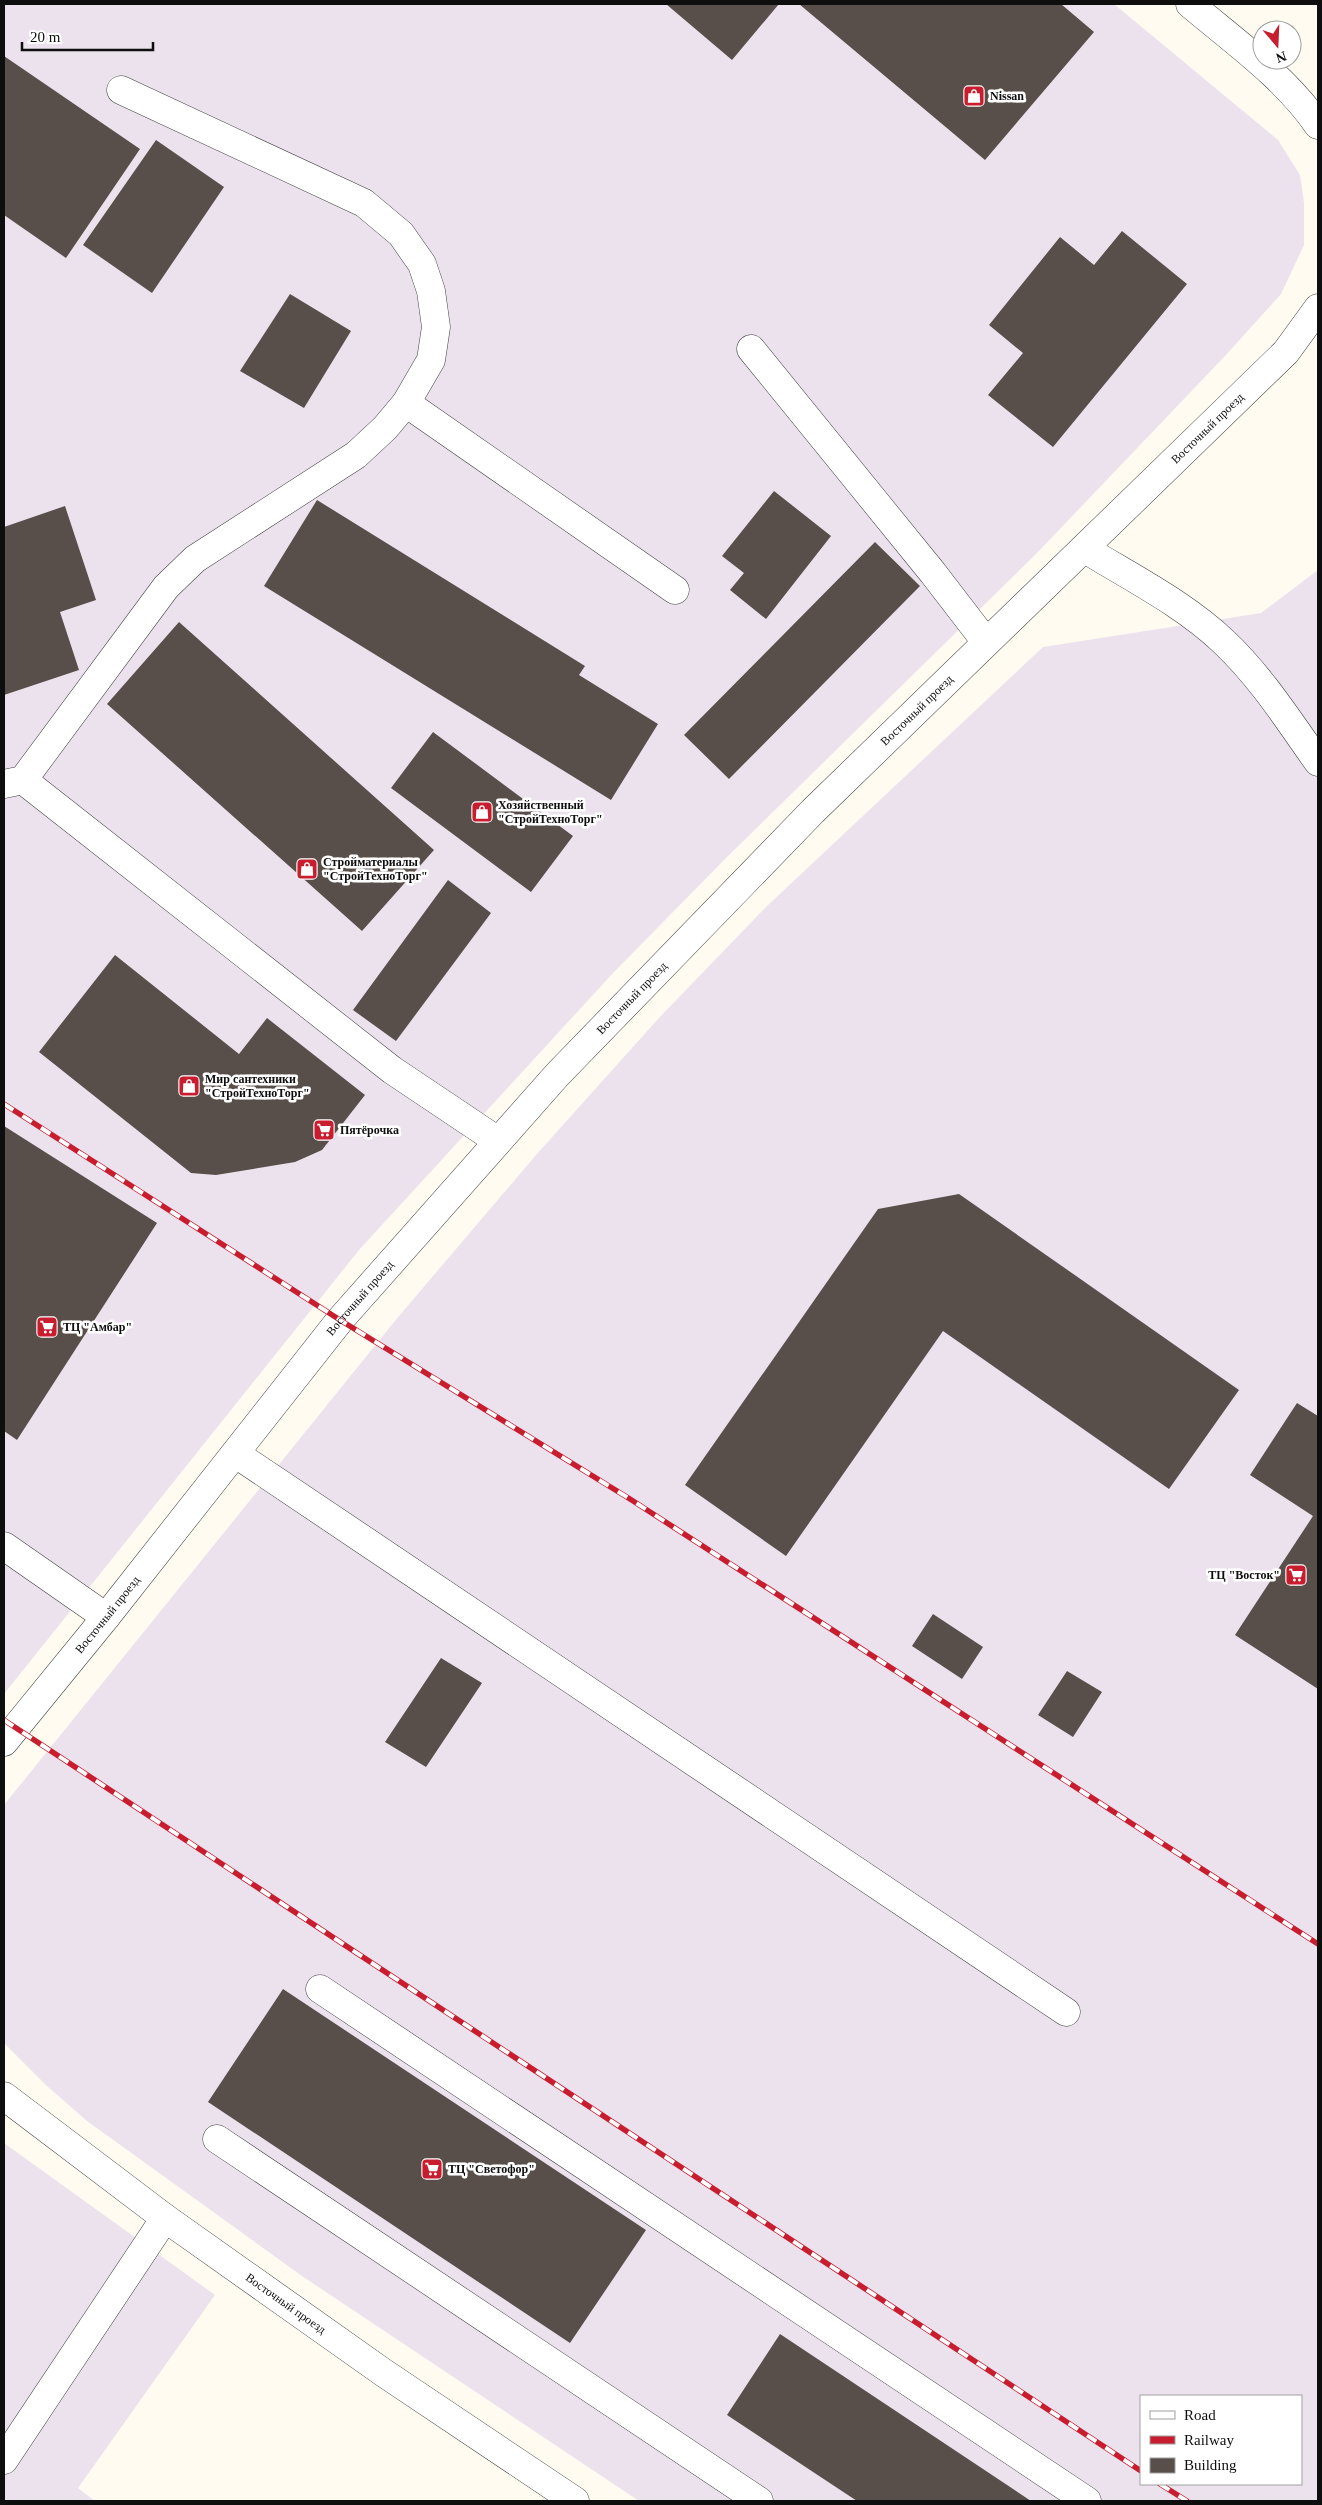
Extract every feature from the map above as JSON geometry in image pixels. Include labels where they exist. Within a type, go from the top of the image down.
[{"type":"street","points":[[1190,4],[1269,71],[1302,103],[1318,125]]},
{"type":"street","points":[[121,90],[364,203],[401,234],[422,264],[431,291],[436,327],[431,360],[406,403],[385,428],[356,455],[195,559],[166,587],[13,782],[392,1070],[498,1141]]},
{"type":"street","name":"Восточный проезд","points":[[4,1742],[236,1454],[340,1320],[557,1075],[813,811],[986,642],[1086,549],[1286,352],[1318,308]]},
{"type":"street","points":[[751,349],[933,573],[986,642]]},
{"type":"street","points":[[406,403],[675,590]]},
{"type":"street","points":[[1086,549],[1193,615],[1225,642],[1256,677],[1318,762]]},
{"type":"street","points":[[236,1454],[1066,2012]]},
{"type":"street","points":[[4,1546],[106,1617]]},
{"type":"street","points":[[320,1989],[1087,2501]]},
{"type":"street","name":"Восточный проезд","points":[[4,2096],[165,2218],[384,2373],[575,2501]]},
{"type":"street","points":[[217,2139],[759,2501]]},
{"type":"street","points":[[4,2460],[165,2218]]},
{"type":"shaded area","points":[[4,4],[1114,4],[1278,140],[1300,175],[1304,203],[1304,245],[1281,294],[1225,356],[1037,553],[727,857],[613,973],[359,1250],[4,1694]]},
{"type":"shaded area","points":[[1318,570],[1318,2501],[639,2501],[302,2276],[87,2121],[47,2086],[4,2043],[4,1805],[394,1322],[536,1155],[658,1019],[767,906],[1043,647],[1261,613]]},
{"type":"shaded area","points":[[4,2143],[215,2295],[78,2488],[95,2501],[4,2501]]},
{"type":"building","points":[[666,4],[779,4],[732,60]]},
{"type":"building","name":"Nissan","points":[[799,4],[1061,4],[1094,32],[985,160]]},
{"type":"building","points":[[4,56],[140,149],[66,258],[4,215]]},
{"type":"building","points":[[156,140],[224,187],[152,293],[83,245]]},
{"type":"building","points":[[1122,231],[1187,284],[1053,447],[988,395],[1023,353],[989,325],[1060,237],[1094,265]]},
{"type":"building","points":[[290,294],[351,331],[304,408],[240,371]]},
{"type":"building","points":[[774,491],[831,536],[766,619],[730,590],[744,573],[722,556]]},
{"type":"building","points":[[317,500],[585,666],[579,675],[658,724],[611,800],[264,586]]},
{"type":"building","points":[[65,506],[96,600],[60,612],[79,670],[4,695],[4,527]]},
{"type":"building","points":[[875,542],[920,586],[729,779],[684,735]]},
{"type":"building","points":[[179,622],[434,850],[362,931],[107,704]]},
{"type":"building","name":"Хозяйственный \"СтройТехноТорг\"","points":[[433,732],[573,836],[531,892],[391,788]]},
{"type":"building","points":[[448,880],[491,913],[396,1041],[353,1010]]},
{"type":"building","points":[[115,955],[239,1054],[267,1018],[365,1095],[322,1150],[295,1162],[216,1175],[191,1173],[39,1052]]},
{"type":"building","name":"ТЦ \"Амбар\"","points":[[4,1126],[157,1223],[17,1440],[4,1431]]},
{"type":"building","points":[[959,1194],[1239,1390],[1169,1489],[943,1331],[786,1556],[685,1485],[878,1209]]},
{"type":"building","name":"ТЦ \"Восток\"","points":[[1297,1403],[1318,1416],[1318,1689],[1235,1635],[1313,1516],[1250,1475]]},
{"type":"building","points":[[933,1614],[983,1647],[962,1679],[912,1646]]},
{"type":"building","points":[[441,1658],[482,1683],[426,1767],[385,1742]]},
{"type":"building","points":[[1067,1671],[1102,1692],[1073,1737],[1038,1715]]},
{"type":"building","name":"ТЦ \"Светофор\"","points":[[283,1989],[646,2230],[570,2343],[208,2102]]},
{"type":"building","points":[[780,2334],[1031,2501],[857,2501],[727,2415]]},
{"type":"railway","points":[[4,1104],[340,1320],[630,1499],[1318,1944]]},
{"type":"railway","points":[[4,1720],[1140,2470]]},
{"type":"railway","points":[[1162,2485],[1187,2501]]},
{"type":"place","name":"Nissan","points":[[974,96]]},
{"type":"place","name":"Хозяйственный \"СтройТехноТорг\"","points":[[482,812]]},
{"type":"place","name":"Стройматериалы \"СтройТехноТорг\"","points":[[307,869]]},
{"type":"place","name":"Мир сантехники \"СтройТехноТорг\"","points":[[189,1086]]},
{"type":"place","name":"Пятёрочка","points":[[324,1130]]},
{"type":"place","name":"ТЦ \"Амбар\"","points":[[47,1327]]},
{"type":"place","name":"ТЦ \"Восток\"","points":[[1296,1575]]},
{"type":"place","name":"ТЦ \"Светофор\"","points":[[432,2169]]}]
